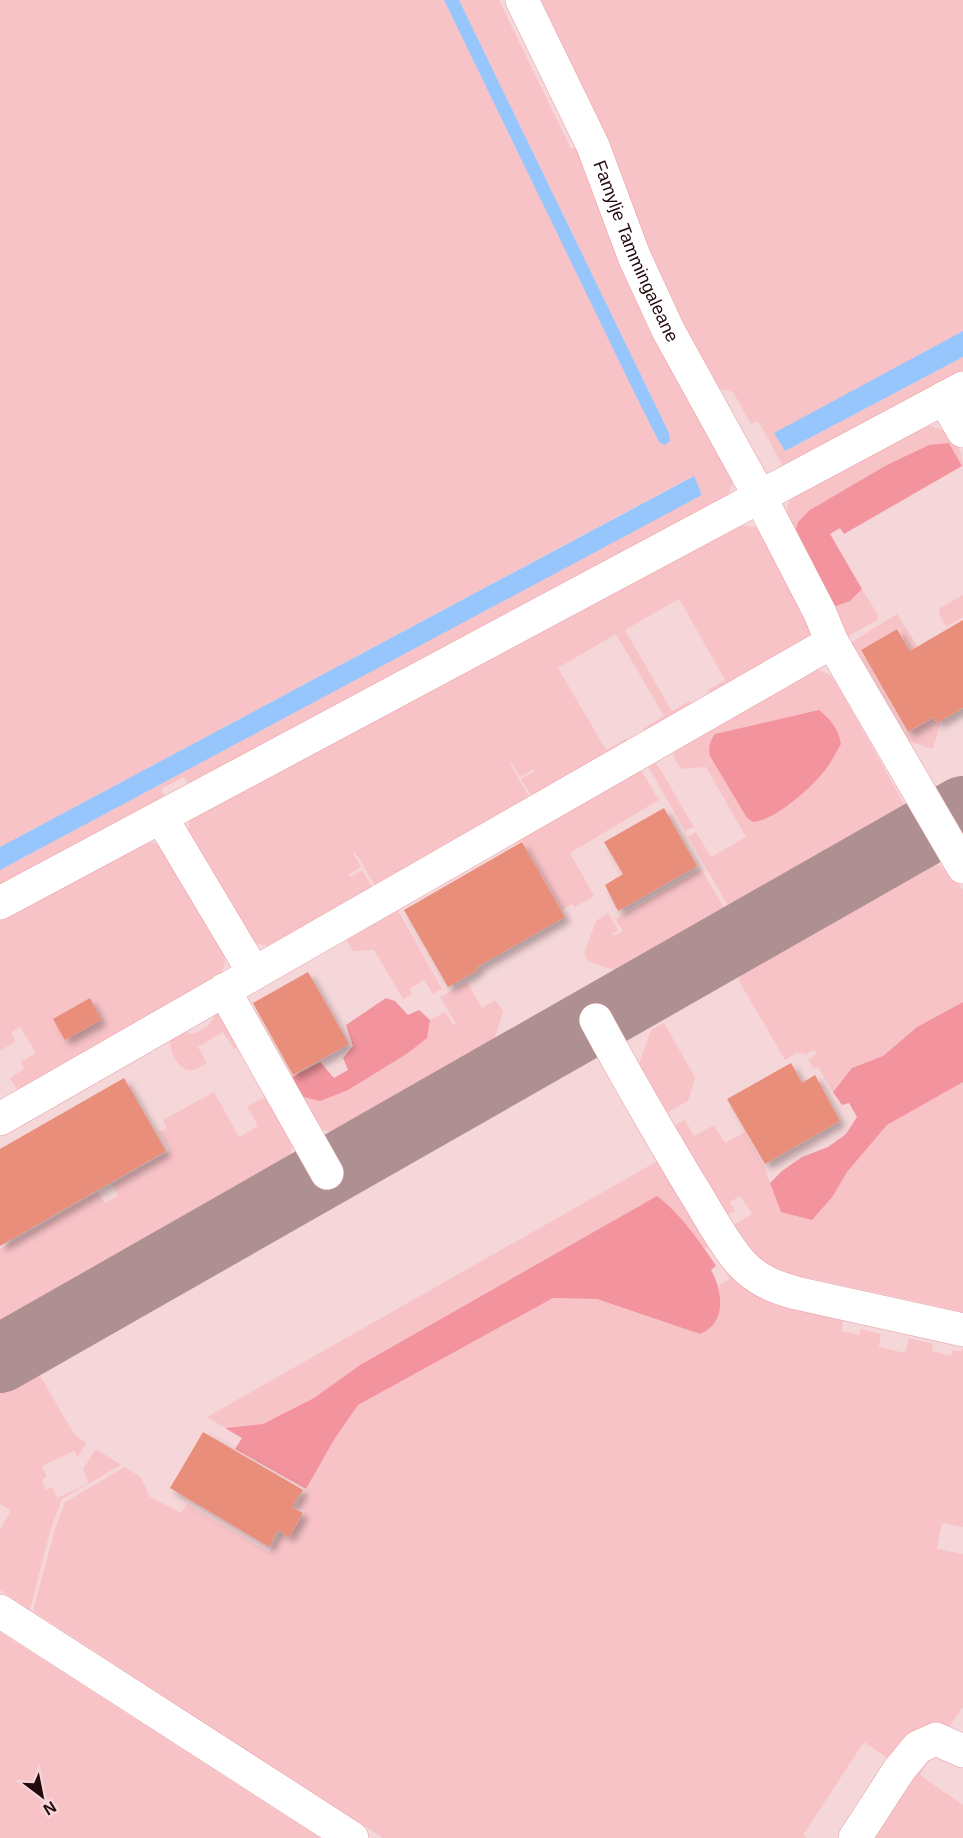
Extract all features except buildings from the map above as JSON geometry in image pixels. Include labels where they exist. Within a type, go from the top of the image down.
[{"type":"street","name":"Famylje Tammingaleane","points":[[522,0],[593,146],[634,256],[668,330],[760,497],[820,613],[832,642],[963,867]]},
{"type":"street","points":[[0,903],[953,393],[963,431]]},
{"type":"street","points":[[0,1119],[832,642]]},
{"type":"street","points":[[161,817],[254,973]]},
{"type":"street","points":[[224,990],[327,1173]]},
{"type":"street","points":[[596,1020],[728,1247],[759,1279],[769,1285],[796,1293],[963,1330]]},
{"type":"street","points":[[0,1611],[352,1838]]},
{"type":"street","points":[[855,1838],[899,1770],[918,1747],[936,1739],[963,1751]]},
{"type":"shaded area","points":[[0,0],[444,0],[659,442],[669,433],[459,0],[499,0],[571,149],[578,146],[733,475],[729,491],[719,504],[190,787],[184,777],[161,789],[166,799],[0,888],[0,870],[702,494],[693,476],[0,847]]},
{"type":"shaded area","points":[[536,0],[963,0],[963,331],[775,433],[785,451],[963,357],[963,374],[784,468],[758,421],[751,424],[733,392],[713,387],[685,335]]},
{"type":"shaded area","points":[[925,426],[941,429],[953,438],[960,451],[963,467],[949,444],[794,536],[787,510],[794,494]]},
{"type":"shaded area","points":[[949,443],[962,466],[844,534],[840,528],[830,534],[862,589],[850,601],[831,608],[794,536],[798,522],[810,510],[887,465],[929,445]]},
{"type":"shaded area","points":[[737,525],[756,527],[764,533],[812,634],[712,697],[708,690],[725,680],[679,599],[625,630],[672,711],[690,701],[694,707],[647,734],[643,729],[664,716],[616,634],[558,668],[606,750],[626,739],[629,744],[533,799],[521,779],[535,771],[534,769],[520,777],[512,763],[510,764],[531,800],[377,889],[355,852],[353,853],[361,867],[348,875],[350,877],[362,870],[374,891],[271,947],[253,943],[187,836],[190,819]]},
{"type":"shaded area","points":[[862,589],[878,615],[877,620],[847,637],[831,608],[850,601]]},
{"type":"shaded area","points":[[963,595],[963,617],[946,627],[939,614],[940,608]]},
{"type":"shaded area","points":[[897,614],[928,663],[920,667],[898,628],[860,650],[907,733],[934,718],[937,723],[941,722],[933,749],[911,742],[903,735],[850,643]]},
{"type":"shaded area","points":[[817,669],[830,675],[837,684],[904,804],[901,818],[733,914],[688,837],[696,832],[711,857],[746,837],[706,767],[681,769],[674,758],[675,747]]},
{"type":"shaded area","points":[[819,710],[833,725],[840,738],[841,744],[832,760],[803,793],[783,809],[753,822],[747,818],[710,756],[709,747],[713,737],[715,734]]},
{"type":"shaded area","points":[[645,761],[653,762],[659,767],[694,827],[685,831]]},
{"type":"shaded area","points":[[637,764],[659,800],[570,853],[594,896],[575,907],[572,904],[562,910],[522,841],[516,844],[512,838]]},
{"type":"shaded area","points":[[147,841],[160,845],[224,949],[225,963],[222,973],[19,1093],[10,1078],[24,1069],[21,1062],[36,1053],[20,1027],[11,1033],[16,1041],[0,1051],[0,916]]},
{"type":"shaded area","points":[[917,863],[934,863],[949,870],[963,890],[963,1002],[917,1027],[883,1056],[852,1068],[833,1092],[818,1067],[814,1069],[808,1060],[816,1054],[814,1050],[805,1055],[796,1053],[785,1060],[739,981],[743,961]]},
{"type":"shaded area","points":[[701,869],[729,916],[630,973],[588,961],[584,953],[596,921],[608,913],[618,930],[612,934],[613,936],[623,931],[615,919]]},
{"type":"shaded area","points":[[395,905],[442,989],[433,994],[424,980],[409,989],[412,994],[403,999],[374,950],[353,951],[343,935]]},
{"type":"shaded area","points":[[467,982],[482,1008],[495,1000],[503,1011],[491,1052],[347,1134],[316,1129],[296,1095],[408,1053],[427,1038],[430,1020],[445,1012],[453,1025],[456,1024],[440,997]]},
{"type":"shaded area","points":[[386,998],[395,1001],[408,1015],[419,1010],[430,1020],[427,1038],[408,1053],[348,1090],[320,1101],[296,1095],[292,1077],[320,1062],[334,1078],[348,1070],[343,1058],[353,1046],[346,1025]]},
{"type":"shaded area","points":[[963,1002],[963,1082],[887,1125],[847,1172],[833,1196],[812,1220],[781,1212],[770,1183],[802,1157],[828,1147],[846,1134],[857,1117],[849,1103],[842,1105],[833,1092],[852,1068],[883,1056],[917,1027]]},
{"type":"shaded area","points":[[216,1007],[239,1046],[234,1049],[223,1032],[198,1047],[207,1063],[194,1070],[185,1069],[172,1054],[170,1044],[172,1038],[184,1026],[187,1033],[192,1034],[202,1030],[212,1021]]},
{"type":"shaded area","points":[[664,1023],[695,1077],[689,1100],[664,1115],[636,1066],[639,1064],[651,1030]]},
{"type":"shaded area","points":[[963,1082],[963,1312],[805,1277],[783,1277],[766,1270],[730,1227],[752,1214],[740,1196],[730,1202],[735,1211],[724,1217],[671,1127],[685,1120],[694,1136],[714,1125],[725,1143],[745,1132],[764,1166],[781,1212],[833,1196],[847,1172],[887,1125]]},
{"type":"shaded area","points":[[214,1092],[239,1137],[258,1126],[247,1106],[267,1096],[294,1142],[285,1169],[0,1332],[0,1249],[98,1192],[105,1203],[118,1196],[112,1184],[170,1151],[159,1132],[167,1128],[163,1120]]},
{"type":"shaded area","points":[[661,1159],[713,1244],[705,1249],[694,1237],[640,1204],[631,1212],[360,1365],[314,1398],[263,1424],[225,1428],[207,1417]]},
{"type":"shaded area","points":[[657,1196],[681,1219],[716,1266],[711,1270],[718,1287],[720,1306],[719,1314],[709,1329],[700,1334],[597,1299],[553,1298],[358,1405],[335,1438],[306,1489],[235,1449],[242,1438],[225,1428],[263,1424],[314,1398],[360,1365]]},
{"type":"shaded area","points":[[721,1264],[803,1310],[843,1321],[842,1331],[859,1335],[861,1329],[881,1334],[879,1347],[905,1353],[909,1338],[933,1344],[932,1351],[951,1356],[953,1350],[961,1351],[963,1347],[963,1527],[942,1523],[937,1549],[963,1554],[963,1707],[949,1727],[895,1763],[864,1742],[803,1835],[807,1838],[383,1838],[33,1611],[55,1529],[65,1502],[125,1467],[141,1477],[149,1496],[181,1513],[187,1504],[269,1552],[281,1532],[290,1536],[305,1511],[297,1506],[335,1438],[358,1405],[553,1298],[597,1299],[700,1334],[720,1303],[719,1285],[730,1279]]},
{"type":"shaded area","points":[[34,1365],[74,1434],[86,1443],[78,1457],[74,1451],[42,1466],[47,1477],[42,1480],[46,1490],[52,1487],[57,1498],[89,1483],[83,1469],[96,1449],[121,1465],[62,1499],[51,1528],[30,1610],[0,1590],[0,1530],[11,1510],[0,1504],[0,1385]]},
{"type":"shaded area","points":[[0,1632],[320,1838],[0,1838]]},
{"type":"shaded area","points":[[930,1758],[920,1775],[963,1805],[963,1838],[866,1838],[904,1780]]},
{"type":"water","points":[[444,0],[459,0],[669,433],[670,441],[665,445],[659,442],[635,394]]},
{"type":"water","points":[[963,331],[963,357],[785,451],[774,433]]},
{"type":"water","points":[[694,476],[702,495],[0,870],[0,847]]},
{"type":"taxiway","points":[[0,1359],[963,810]]}]
